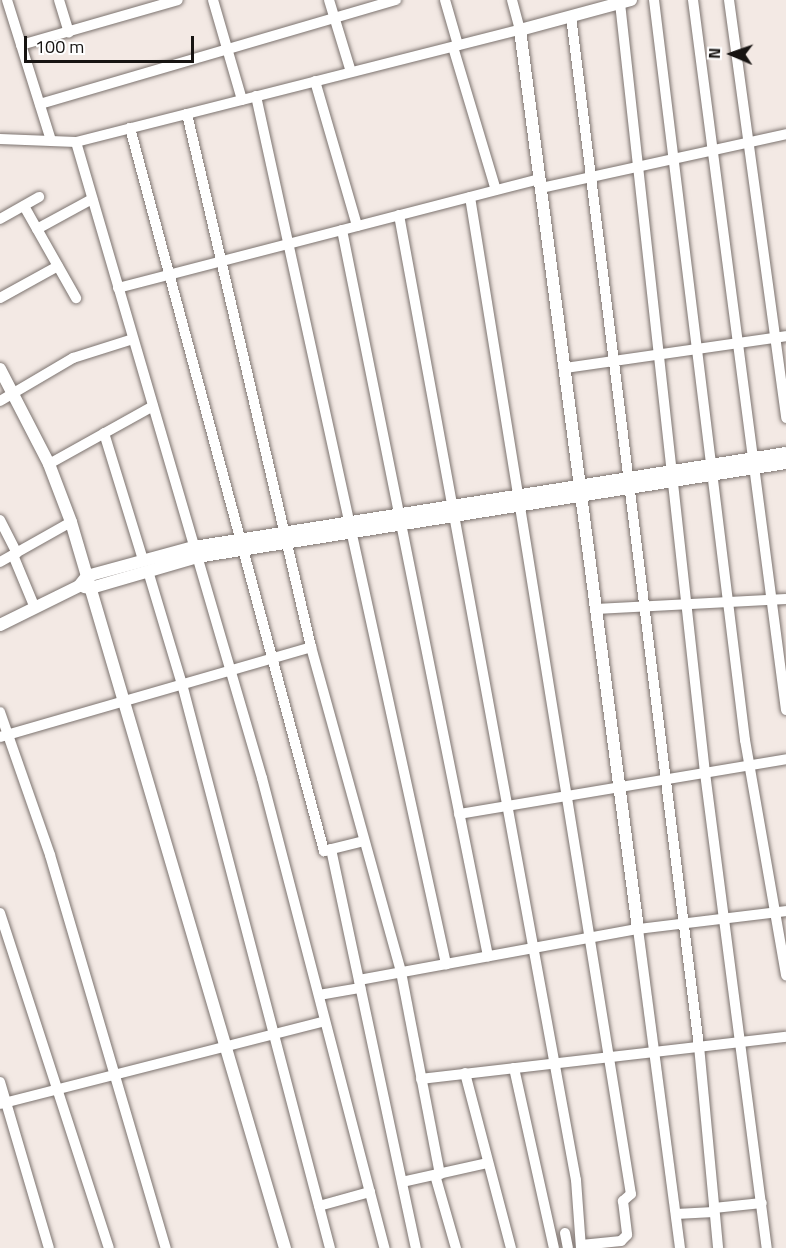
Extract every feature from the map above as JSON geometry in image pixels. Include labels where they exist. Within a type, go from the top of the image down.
[{"type":"street","points":[[7,0],[51,140]]},
{"type":"street","points":[[59,0],[69,32]]},
{"type":"street","points":[[21,45],[177,0]]},
{"type":"street","points":[[213,0],[242,100]]},
{"type":"street","points":[[329,0],[351,72]]},
{"type":"street","points":[[40,104],[396,0]]},
{"type":"street","points":[[445,0],[496,190]]},
{"type":"street","points":[[512,0],[520,30],[541,183],[680,1248]]},
{"type":"street","points":[[654,0],[749,765],[780,912],[786,975]]},
{"type":"street","points":[[693,0],[786,710]]},
{"type":"street","points":[[729,0],[749,142],[781,337],[786,418]]},
{"type":"street","points":[[0,139],[76,142],[520,30],[618,2],[705,773],[767,1248]]},
{"type":"street","points":[[571,16],[699,1046],[718,1248]]},
{"type":"street","points":[[315,81],[357,226]]},
{"type":"street","points":[[256,96],[446,964]]},
{"type":"street","points":[[187,114],[311,647],[401,972],[438,1174],[456,1248]]},
{"type":"street","points":[[130,128],[324,851],[364,841]]},
{"type":"street","points":[[118,288],[496,190],[591,177],[786,134]]},
{"type":"street","points":[[76,142],[231,670],[319,995],[384,1248]]},
{"type":"street","points":[[0,219],[39,197]]},
{"type":"street","points":[[399,215],[576,1180],[581,1246],[621,1241],[627,1235],[623,1201],[631,1194],[470,197]]},
{"type":"street","points":[[37,229],[92,199]]},
{"type":"street","points":[[24,206],[76,298]]},
{"type":"street","points":[[342,230],[488,956]]},
{"type":"street","points":[[0,298],[58,266]]},
{"type":"street","points":[[565,368],[781,337]]},
{"type":"street","points":[[0,401],[73,358],[134,339]]},
{"type":"street","points":[[0,369],[49,464],[71,522],[86,583],[285,1248]]},
{"type":"street","points":[[49,464],[153,406]]},
{"type":"street","points":[[104,434],[182,684],[330,1248]]},
{"type":"street","points":[[0,625],[86,583],[196,552],[754,463],[786,453]]},
{"type":"street","points":[[754,463],[786,463]]},
{"type":"street","points":[[0,520],[35,608]]},
{"type":"street","points":[[0,562],[71,522]]},
{"type":"street","points":[[597,609],[786,599]]},
{"type":"street","points":[[4,735],[311,647]]},
{"type":"street","points":[[0,712],[4,735],[50,855],[166,1248]]},
{"type":"street","points":[[459,814],[786,759]]},
{"type":"street","points":[[331,849],[416,1248]]},
{"type":"street","points":[[319,995],[401,972],[638,928],[780,912]]},
{"type":"street","points":[[0,913],[108,1248]]},
{"type":"street","points":[[3,1103],[325,1021]]},
{"type":"street","points":[[421,1079],[786,1037]]},
{"type":"street","points":[[514,1068],[554,1248]]},
{"type":"street","points":[[465,1073],[511,1248]]},
{"type":"street","points":[[0,1082],[3,1103],[48,1248]]},
{"type":"street","points":[[402,1182],[489,1163]]},
{"type":"street","points":[[318,1206],[370,1192]]},
{"type":"street","points":[[676,1214],[762,1203]]},
{"type":"street","points":[[565,1233],[568,1248]]}]
